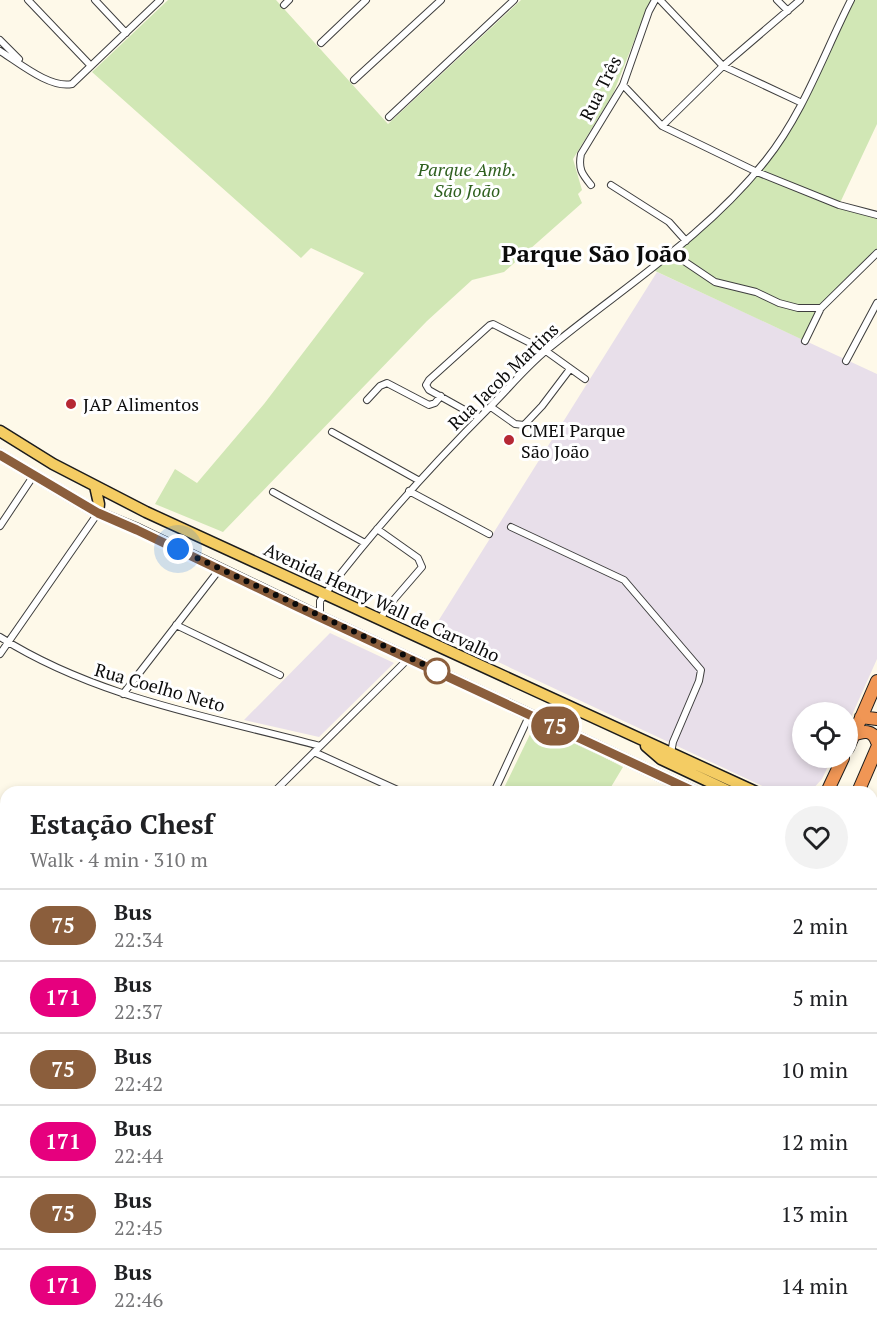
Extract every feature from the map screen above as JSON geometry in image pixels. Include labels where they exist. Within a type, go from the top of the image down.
[{"type":"highway","points":[[858,724],[877,681]]},
{"type":"highway","points":[[861,717],[877,719]]},
{"type":"highway","points":[[858,733],[868,732],[876,737],[877,742]]},
{"type":"highway","points":[[861,786],[877,748]]},
{"type":"highway","points":[[830,786],[838,768]]},
{"type":"main road","name":"Avenida Henry Wall de Carvalho","points":[[0,431],[53,464],[95,486],[743,786]]},
{"type":"main road","points":[[0,455],[98,513],[682,786]]},
{"type":"main road","points":[[95,486],[99,504],[98,513]]},
{"type":"main road","points":[[637,738],[659,762],[706,786]]},
{"type":"main road","points":[[628,761],[659,762],[717,786]]},
{"type":"street","points":[[27,0],[91,66]]},
{"type":"street","points":[[95,0],[126,33]]},
{"type":"street","points":[[0,51],[51,82],[65,86],[72,84],[160,0]]},
{"type":"street","points":[[284,5],[289,0]]},
{"type":"street","points":[[321,43],[366,0]]},
{"type":"street","points":[[354,80],[441,0]]},
{"type":"street","points":[[389,117],[514,0]]},
{"type":"street","points":[[658,0],[723,66],[802,103]]},
{"type":"street","name":"Rua Três","points":[[591,185],[581,173],[579,166],[581,154],[623,85],[649,11],[658,0]]},
{"type":"street","points":[[777,0],[788,11]]},
{"type":"street","name":"Rua Jacob Martins","points":[[320,617],[321,602],[325,594],[418,480],[546,351],[672,253],[756,171],[777,146],[802,103],[852,0]]},
{"type":"street","points":[[662,126],[723,66],[788,11],[796,1]]},
{"type":"street","points":[[0,40],[25,66]]},
{"type":"street","points":[[623,85],[662,126],[756,171],[839,205],[877,215]]},
{"type":"street","points":[[611,185],[656,212],[686,240]]},
{"type":"street","points":[[672,253],[721,284],[756,292],[779,303],[798,308],[821,308]]},
{"type":"street","points":[[805,341],[821,308],[877,254]]},
{"type":"street","points":[[846,361],[877,303]]},
{"type":"street","points":[[479,418],[429,390],[426,385],[490,325],[493,324],[546,351],[585,379]]},
{"type":"street","points":[[491,407],[515,424],[524,425],[542,406],[570,369]]},
{"type":"street","points":[[367,400],[380,386],[387,383],[429,405],[435,403],[441,396]]},
{"type":"street","points":[[332,432],[418,480]]},
{"type":"street","points":[[0,526],[34,475]]},
{"type":"street","points":[[409,491],[489,534]]},
{"type":"street","points":[[273,492],[365,543]]},
{"type":"street","points":[[0,654],[98,513]]},
{"type":"street","points":[[511,527],[624,580],[701,670],[699,681],[673,742],[671,753]]},
{"type":"street","points":[[377,529],[418,558],[422,567],[380,619]]},
{"type":"street","points":[[123,694],[219,570]]},
{"type":"street","points":[[176,625],[280,675]]},
{"type":"street","name":"Rua Coelho Neto","points":[[0,637],[69,675],[123,694],[320,746]]},
{"type":"street","points":[[280,786],[409,658]]},
{"type":"street","points":[[497,786],[531,714]]},
{"type":"street","points":[[314,752],[389,786]]},
{"type":"shaded area","points":[[657,272],[877,374],[877,659],[858,702],[792,702],[792,768],[827,768],[822,779],[816,786],[762,786],[432,631]]},
{"type":"shaded area","points":[[330,633],[394,663],[319,737],[244,720]]},
{"type":"green space","name":"Parque Amb. São João","points":[[168,0],[276,0],[388,124],[521,0],[654,0],[644,16],[613,94],[573,159],[582,190],[578,194],[582,203],[504,272],[472,280],[427,321],[223,532],[155,504],[175,469],[197,483],[264,404],[364,273],[311,248],[301,258],[92,72]]},
{"type":"green space","points":[[853,0],[877,0],[877,124],[839,205],[877,219],[877,252],[844,280],[821,308],[803,340],[653,270],[733,198],[777,146]]},
{"type":"green space","points":[[536,722],[623,767],[612,786],[505,786]]},
{"type":"bus line","name":"75","points":[[0,455],[98,513],[682,786]]},
{"type":"place","name":"JAP Alimentos","points":[[71,404]]},
{"type":"place","name":"CMEI Parque São João","points":[[509,440]]},
{"type":"district","name":"Parque São João","points":[[594,253]]},
{"type":"route","points":[[178,549],[440,672],[437,671]]}]
